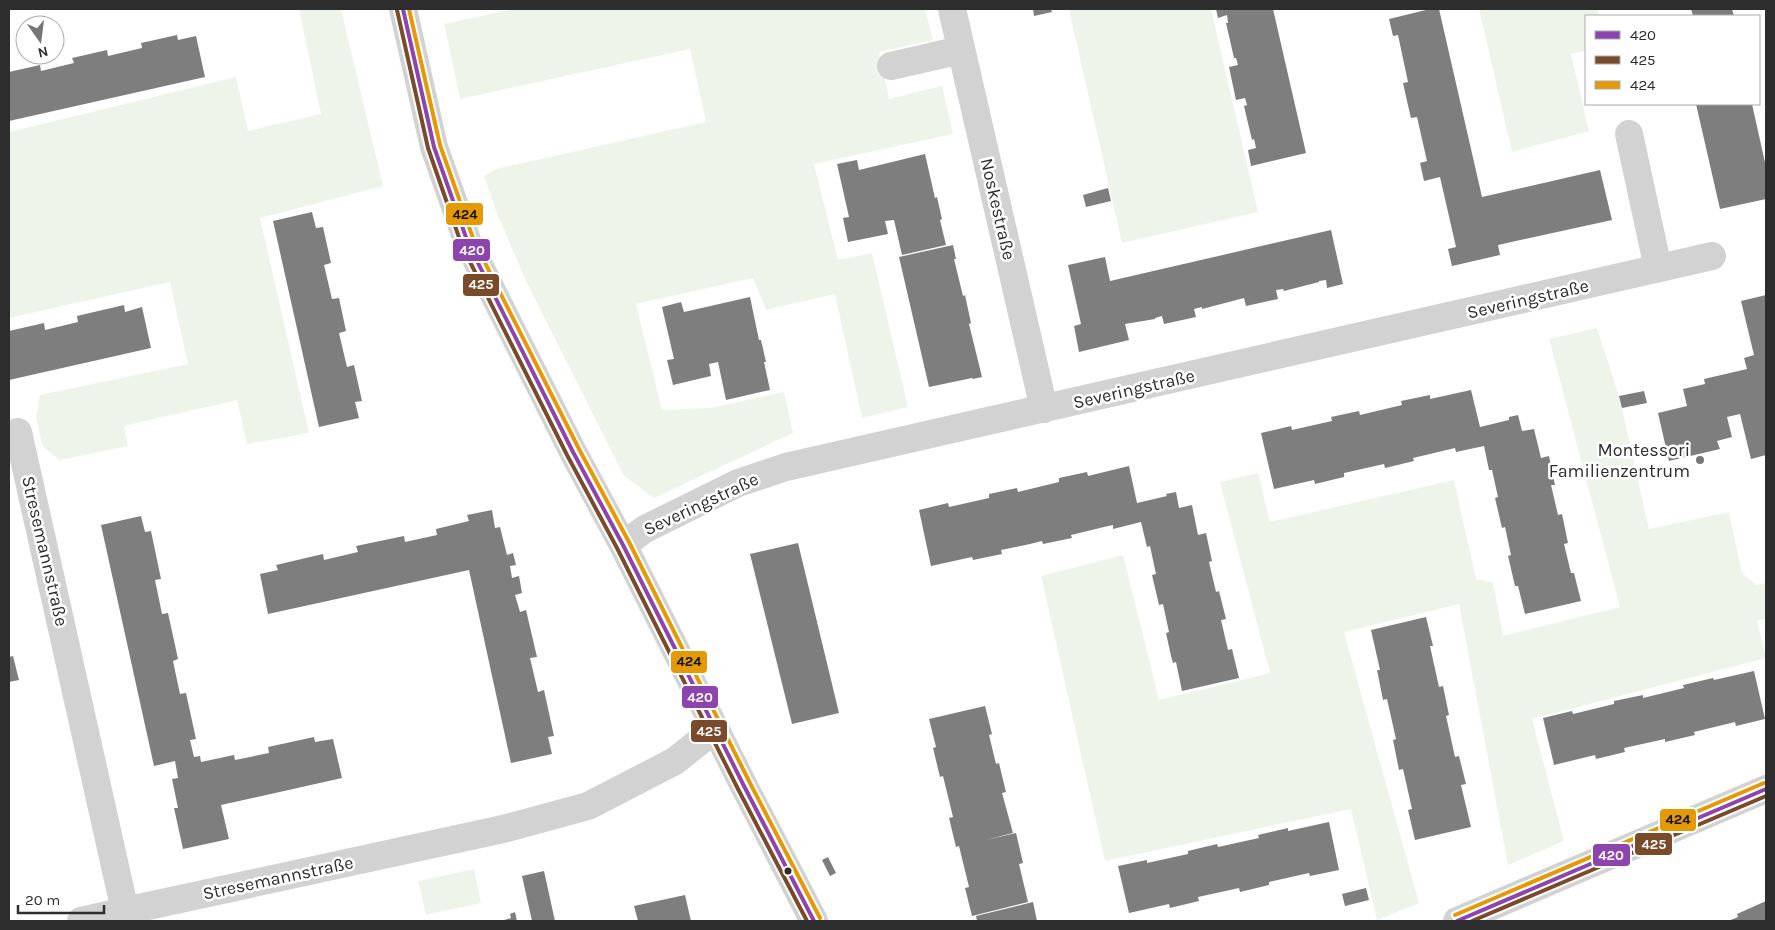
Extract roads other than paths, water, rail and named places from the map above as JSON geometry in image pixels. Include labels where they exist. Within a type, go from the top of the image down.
[{"type":"street","points":[[403,9],[434,148],[468,243],[814,921]]},
{"type":"street","name":"Noskestraße","points":[[952,9],[1044,409]]},
{"type":"street","points":[[891,66],[961,50]]},
{"type":"street","points":[[1629,134],[1658,268]]},
{"type":"street","name":"Severingstraße","points":[[623,545],[645,528],[746,480],[786,467],[1712,256]]},
{"type":"street","name":"Stresemannstraße","points":[[18,432],[125,911],[503,829],[588,806],[675,761],[715,729]]},
{"type":"street","points":[[1457,921],[1766,789]]},
{"type":"street","points":[[81,921],[125,911]]},
{"type":"place","name":"Montessori Familienzentrum","points":[[1700,460]]}]
